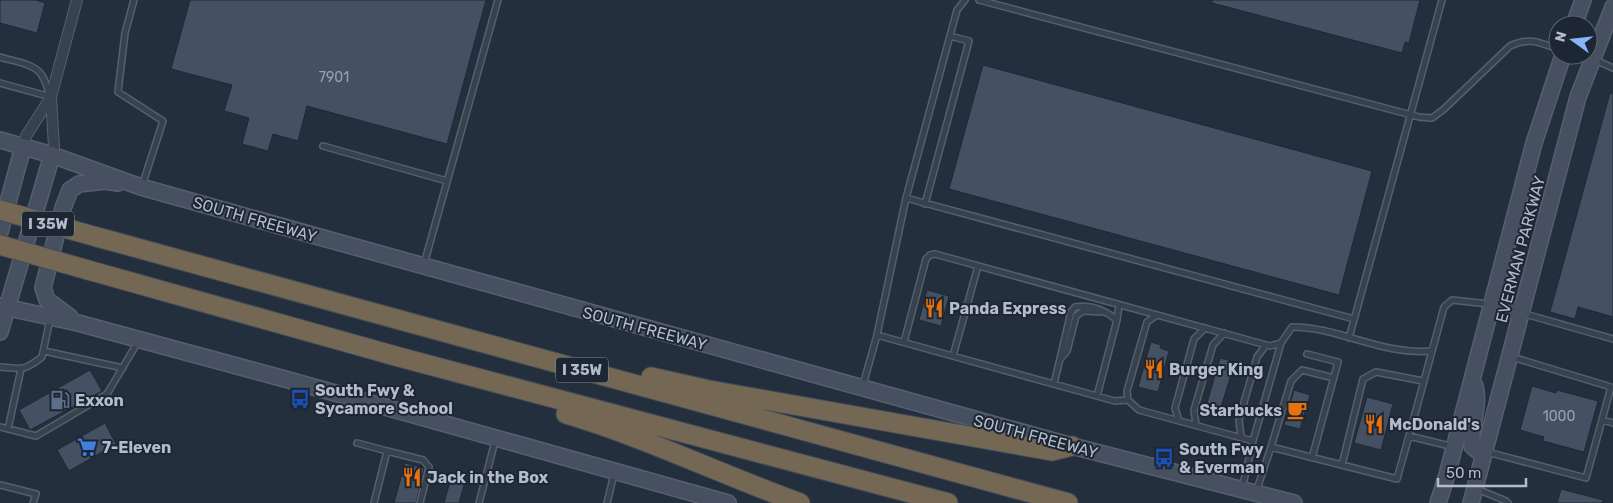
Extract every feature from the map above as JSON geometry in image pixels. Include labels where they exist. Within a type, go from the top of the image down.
[{"type":"highway","name":"I 35W","points":[[0,210],[1068,503]]},
{"type":"highway","name":"I 35W","points":[[0,245],[398,357],[948,503]]},
{"type":"highway","points":[[398,357],[420,372],[610,427],[747,484],[800,503]]},
{"type":"highway","points":[[531,357],[570,357],[709,390],[1052,451],[1072,446]]},
{"type":"main road","points":[[1577,15],[1582,0]]},
{"type":"main road","name":"EVERMAN PARKWAY","points":[[1598,46],[1613,7]]},
{"type":"main road","name":"EVERMAN PARKWAY","points":[[1438,503],[1534,144],[1560,65]]},
{"type":"main road","name":"EVERMAN PARKWAY","points":[[1471,503],[1578,97],[1591,65]]},
{"type":"main road","name":"SOUTH FREEWAY","points":[[0,140],[52,155],[142,186],[423,266],[1072,446],[1294,503]]},
{"type":"main road","points":[[0,232],[23,147]]},
{"type":"main road","points":[[0,332],[4,307],[52,155]]},
{"type":"main road","points":[[78,323],[47,300],[43,288],[63,208],[70,190],[79,184],[106,181],[142,186]]},
{"type":"main road","points":[[1491,304],[1522,313]]},
{"type":"main road","points":[[4,307],[78,323],[728,503]]},
{"type":"main road","points":[[1473,375],[1477,393],[1471,434],[1472,446],[1478,451],[1484,452]]},
{"type":"street","points":[[23,147],[27,135],[51,96],[77,0]]},
{"type":"street","points":[[51,96],[54,147],[52,155]]},
{"type":"lane","points":[[134,0],[125,33],[118,92],[163,121],[142,186]]},
{"type":"lane","points":[[423,266],[498,0]]},
{"type":"lane","points":[[862,387],[877,335],[906,198],[957,10],[965,0]]},
{"type":"lane","points":[[979,0],[1432,118],[1443,110],[1510,46],[1523,40],[1548,46]]},
{"type":"lane","points":[[1349,338],[1442,0]]},
{"type":"lane","points":[[925,204],[969,41],[950,36]]},
{"type":"lane","points":[[0,57],[36,69],[41,73],[51,96]]},
{"type":"lane","points":[[1598,61],[1613,68]]},
{"type":"lane","points":[[0,83],[51,96]]},
{"type":"lane","points":[[323,146],[447,180]]},
{"type":"lane","points":[[906,198],[1354,319]]},
{"type":"lane","points":[[904,342],[926,259],[930,255],[935,254],[1270,346],[1281,343]]},
{"type":"lane","points":[[953,356],[978,266]]},
{"type":"lane","points":[[1271,447],[1397,479],[1444,306],[1452,300],[1491,304]]},
{"type":"lane","points":[[1054,384],[1071,312],[1075,307],[1084,305],[1108,313],[1117,320]]},
{"type":"lane","points":[[1097,396],[1117,320],[1119,305]]},
{"type":"lane","points":[[1522,313],[1613,339]]},
{"type":"lane","points":[[0,367],[21,369],[29,367],[42,357],[51,316]]},
{"type":"lane","points":[[1157,316],[1147,322],[1127,390],[1128,400],[1139,410],[1253,441]]},
{"type":"lane","points":[[1249,491],[1253,441],[1281,343],[1292,327],[1308,327],[1395,351],[1416,353],[1431,351]]},
{"type":"lane","points":[[1179,421],[1175,408],[1184,373],[1194,339],[1205,328]]},
{"type":"lane","points":[[1196,425],[1194,410],[1213,345],[1224,333]]},
{"type":"lane","points":[[877,335],[1115,401],[1128,400]]},
{"type":"lane","points":[[0,427],[36,436],[108,394],[139,340]]},
{"type":"lane","points":[[1241,437],[1239,420],[1257,356],[1266,344]]},
{"type":"lane","points":[[44,351],[123,368]]},
{"type":"lane","points":[[1307,354],[1338,362],[1312,458]]},
{"type":"lane","points":[[1484,452],[1586,478],[1602,420],[1611,387],[1510,357]]},
{"type":"lane","points":[[8,429],[21,369]]},
{"type":"lane","points":[[1249,491],[1271,447],[1291,381],[1302,370],[1334,378]]},
{"type":"lane","points":[[1342,465],[1363,379],[1376,372],[1423,381]]},
{"type":"lane","points":[[1602,420],[1613,422]]},
{"type":"lane","points":[[1409,436],[1454,447]]},
{"type":"lane","points":[[479,503],[496,438]]},
{"type":"lane","points":[[357,443],[423,460],[430,467],[420,503]]},
{"type":"lane","points":[[374,503],[387,451]]},
{"type":"lane","points":[[607,503],[615,471]]},
{"type":"lane","points":[[0,485],[36,494],[33,503]]},
{"type":"lane","points":[[1475,488],[1508,503]]},
{"type":"building","points":[[0,0],[36,0],[45,3],[37,33],[0,23]]},
{"type":"building","points":[[190,0],[486,0],[447,144],[307,106],[298,141],[273,134],[268,151],[242,144],[249,118],[224,111],[232,85],[171,69]]},
{"type":"building","points":[[1212,0],[1420,0],[1409,43],[1405,42],[1402,53],[1212,3]]},
{"type":"building","points":[[983,65],[1372,171],[1339,295],[949,189]]},
{"type":"building","points":[[1610,93],[1613,94],[1613,317],[1578,307],[1575,319],[1550,312]]},
{"type":"building","name":"Panda Express","points":[[927,290],[949,296],[941,326],[919,320]]},
{"type":"building","name":"Burger King","points":[[1151,342],[1161,345],[1160,348],[1169,351],[1158,392],[1138,387]]},
{"type":"building","points":[[1220,358],[1235,362],[1219,409],[1209,406],[1207,403]]},
{"type":"building","name":"Exxon","points":[[90,370],[102,391],[30,430],[19,410]]},
{"type":"building","points":[[1532,386],[1556,393],[1557,390],[1598,401],[1584,452],[1543,441],[1544,437],[1520,430]]},
{"type":"building","name":"Starbucks","points":[[1294,390],[1310,395],[1300,429],[1284,425]]},
{"type":"building","name":"McDonald's","points":[[1367,397],[1393,404],[1381,450],[1354,443]]},
{"type":"building","name":"7-Eleven","points":[[105,423],[116,444],[69,471],[57,450]]},
{"type":"building","name":"Jack in the Box","points":[[405,463],[424,468],[416,503],[394,503]]},
{"type":"building","points":[[451,478],[465,482],[459,503],[444,503]]},
{"type":"building","points":[[1561,489],[1603,500],[1602,503],[1557,503]]},
{"type":"place","name":"Panda Express","points":[[934,308]]},
{"type":"place","name":"Burger King","points":[[1154,369]]},
{"type":"place","name":"South Fwy & Sycamore School","points":[[300,399]]},
{"type":"place","name":"Exxon","points":[[60,400]]},
{"type":"place","name":"Starbucks","points":[[1297,410]]},
{"type":"place","name":"McDonald's","points":[[1374,424]]},
{"type":"place","name":"7-Eleven","points":[[87,447]]},
{"type":"place","name":"South Fwy & Everman","points":[[1164,458]]},
{"type":"place","name":"Jack in the Box","points":[[412,477]]}]
